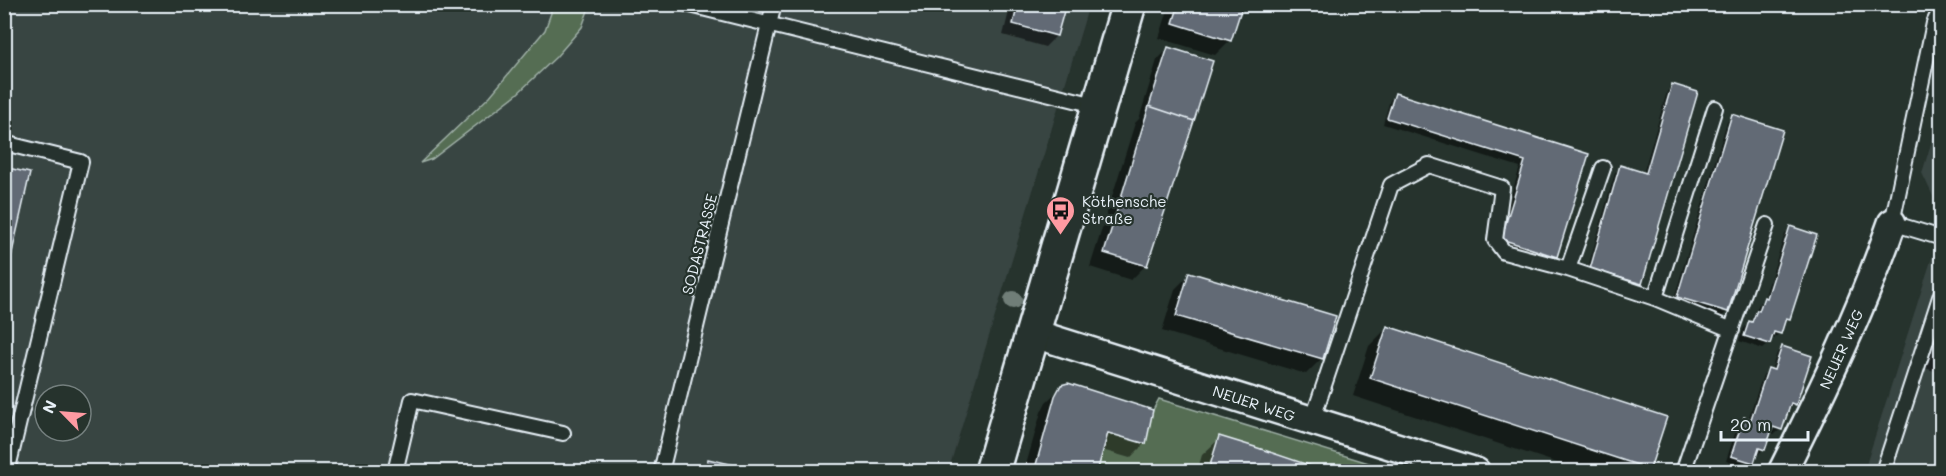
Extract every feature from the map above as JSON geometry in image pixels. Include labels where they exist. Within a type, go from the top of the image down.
[{"type":"main road","points":[[992,471],[1129,4]]},
{"type":"street","name":"NEUER WEG","points":[[1782,471],[1835,365],[1875,271],[1892,223]]},
{"type":"street","name":"NEUER WEG","points":[[1032,333],[1476,471]]},
{"type":"lane","points":[[686,4],[1099,106]]},
{"type":"lane","name":"SODASTRASSE","points":[[661,471],[774,4]]},
{"type":"lane","points":[[1941,6],[1934,23],[1892,223],[1941,238]]},
{"type":"lane","points":[[1655,298],[1715,108]]},
{"type":"lane","points":[[4,143],[81,162],[7,471]]},
{"type":"lane","points":[[1312,421],[1391,185],[1429,165],[1502,188],[1495,240],[1504,252],[1568,269],[1655,298],[1732,330]]},
{"type":"lane","points":[[1568,269],[1603,168]]},
{"type":"lane","points":[[1683,471],[1767,225]]},
{"type":"lane","points":[[1883,471],[1941,291]]},
{"type":"lane","points":[[395,471],[412,400],[563,433]]},
{"type":"shaded area","points":[[4,5],[1089,5],[948,472],[5,471]]},
{"type":"shaded area","points":[[1941,111],[1941,213],[1922,173]]},
{"type":"shaded area","points":[[1941,229],[1941,471],[1864,471]]},
{"type":"green space","points":[[550,5],[590,5],[582,27],[556,57],[517,94],[432,159],[420,163],[490,96],[545,30],[551,13]]},
{"type":"green space","points":[[1159,399],[1395,471],[1097,472],[1108,433],[1153,410]]},
{"type":"building","points":[[1018,4],[1066,4],[1057,36],[1013,24]]},
{"type":"building","points":[[1179,4],[1243,4],[1231,41],[1173,23]]},
{"type":"building","points":[[1168,47],[1213,61],[1194,121],[1149,106]]},
{"type":"building","points":[[1672,84],[1698,92],[1642,284],[1590,269],[1620,165],[1646,173]]},
{"type":"building","points":[[1395,93],[1589,154],[1557,257],[1501,239],[1525,161],[1387,118]]},
{"type":"building","points":[[1149,106],[1194,121],[1147,266],[1104,253]]},
{"type":"building","points":[[1732,114],[1783,130],[1728,312],[1677,297]]},
{"type":"building","points":[[4,167],[30,173],[7,275],[4,275]]},
{"type":"building","points":[[1790,226],[1817,235],[1790,319],[1786,318],[1781,334],[1774,332],[1770,344],[1744,336],[1749,321],[1752,322],[1757,310],[1759,311],[1764,297],[1767,298]]},
{"type":"building","points":[[1189,272],[1336,316],[1323,359],[1176,316]]},
{"type":"building","points":[[1387,326],[1667,417],[1650,469],[1370,378]]},
{"type":"building","points":[[1782,346],[1812,356],[1796,405],[1791,403],[1782,430],[1773,427],[1765,450],[1759,448],[1754,463],[1731,456],[1744,417],[1751,419],[1768,368],[1774,370]]},
{"type":"building","points":[[1068,383],[1153,410],[1146,444],[1108,433],[1097,472],[1034,472],[1055,396],[1061,385]]},
{"type":"building","points":[[1219,436],[1255,447],[1329,472],[1208,472]]},
{"type":"building","points":[[708,459],[765,472],[705,472]]},
{"type":"place","name":"Köthensche Straße","points":[[1061,236]]}]
